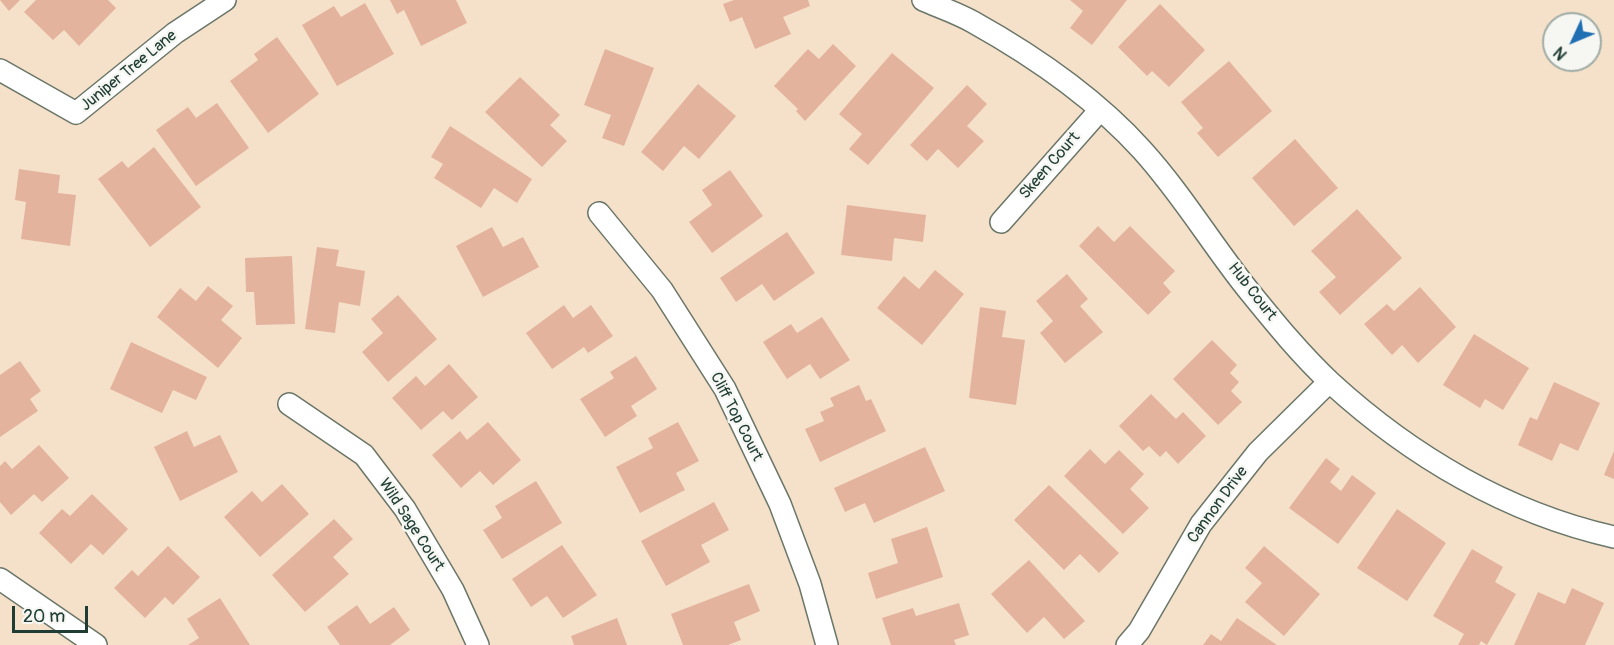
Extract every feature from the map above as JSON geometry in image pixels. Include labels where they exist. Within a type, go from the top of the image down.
[{"type":"street","name":"Juniper Tree Lane","points":[[0,70],[76,113],[175,33],[225,0]]},
{"type":"street","name":"Hub Court","points":[[923,0],[972,21],[1047,68],[1100,110],[1142,150],[1187,204],[1248,289],[1294,345],[1329,382],[1376,422],[1434,463],[1518,507],[1585,531],[1614,537]]},
{"type":"street","name":"Skeen Court","points":[[1001,222],[1100,110]]},
{"type":"street","name":"Cliff Top Court","points":[[599,213],[662,290],[725,389],[780,504],[810,584],[827,645]]},
{"type":"street","name":"Cannon Drive","points":[[1127,645],[1139,631],[1201,524],[1258,452],[1329,382]]},
{"type":"street","name":"Wild Sage Court","points":[[289,404],[364,455],[405,509],[453,590],[478,645]]},
{"type":"street","points":[[0,579],[96,645]]},
{"type":"building","points":[[0,0],[20,0],[9,11]]},
{"type":"building","points":[[36,0],[108,0],[116,8],[79,46],[64,30],[53,40],[24,12]]},
{"type":"building","points":[[390,0],[456,0],[467,23],[421,46],[404,10],[397,14]]},
{"type":"building","points":[[734,0],[808,0],[810,6],[783,17],[791,34],[755,49],[742,17],[730,22],[723,4]]},
{"type":"building","points":[[1070,0],[1127,0],[1092,45],[1070,28],[1083,11]]},
{"type":"building","points":[[365,3],[394,54],[337,86],[302,25],[334,6],[341,17]]},
{"type":"building","points":[[1160,4],[1205,50],[1169,87],[1152,71],[1147,76],[1118,47]]},
{"type":"building","points":[[277,37],[319,94],[268,133],[230,81],[258,60],[254,54]]},
{"type":"building","points":[[833,44],[856,66],[805,121],[796,111],[798,109],[774,86],[808,49],[819,59]]},
{"type":"building","points":[[605,49],[654,68],[624,146],[602,138],[611,115],[584,105]]},
{"type":"building","points":[[892,53],[934,88],[868,165],[849,149],[862,134],[839,114]]},
{"type":"building","points":[[1229,61],[1272,111],[1218,157],[1197,133],[1203,128],[1181,102]]},
{"type":"building","points":[[520,77],[560,115],[550,125],[567,141],[542,167],[485,112]]},
{"type":"building","points":[[698,84],[736,116],[699,159],[684,146],[663,171],[641,152]]},
{"type":"building","points":[[967,85],[987,104],[967,126],[984,141],[958,168],[938,149],[927,161],[910,145]]},
{"type":"building","points":[[217,103],[249,148],[196,186],[156,130],[188,107],[196,118]]},
{"type":"building","points":[[450,126],[532,179],[517,203],[494,188],[481,208],[434,178],[443,164],[431,157]]},
{"type":"building","points":[[1295,139],[1338,188],[1294,226],[1252,178]]},
{"type":"building","points":[[154,147],[201,207],[150,247],[98,179],[122,161],[128,168]]},
{"type":"building","points":[[19,169],[60,175],[58,193],[76,195],[70,246],[21,239],[26,202],[15,200]]},
{"type":"building","points":[[730,170],[763,216],[712,253],[689,222],[712,205],[702,190]]},
{"type":"building","points":[[847,205],[926,215],[923,242],[894,238],[892,261],[841,255]]},
{"type":"building","points":[[1357,209],[1402,258],[1340,315],[1319,292],[1336,277],[1311,251]]},
{"type":"building","points":[[1098,226],[1114,242],[1130,226],[1175,271],[1163,283],[1171,292],[1148,315],[1079,246]]},
{"type":"building","points":[[492,227],[503,247],[523,237],[539,267],[483,297],[456,246]]},
{"type":"building","points":[[787,232],[815,273],[774,301],[762,284],[736,302],[720,278]]},
{"type":"building","points":[[317,247],[339,250],[336,266],[365,271],[360,306],[339,302],[335,333],[305,329]]},
{"type":"building","points":[[292,256],[295,324],[256,325],[254,292],[246,292],[245,258]]},
{"type":"building","points":[[935,270],[964,294],[922,345],[877,308],[904,276],[919,289]]},
{"type":"building","points":[[1067,274],[1088,299],[1080,306],[1103,332],[1065,363],[1040,333],[1053,321],[1036,301]]},
{"type":"building","points":[[208,286],[233,306],[221,320],[242,338],[218,368],[157,317],[180,288],[196,301]]},
{"type":"building","points":[[1420,287],[1456,327],[1418,363],[1402,345],[1392,355],[1364,324],[1387,304],[1394,311]]},
{"type":"building","points":[[398,295],[437,339],[388,382],[362,352],[383,333],[371,319]]},
{"type":"building","points":[[564,305],[573,318],[591,305],[613,336],[588,353],[584,347],[552,369],[526,333]]},
{"type":"building","points":[[980,307],[1006,311],[1002,337],[1025,340],[1016,405],[969,398]]},
{"type":"building","points":[[822,317],[850,360],[820,379],[810,364],[787,379],[763,342],[791,324],[797,333]]},
{"type":"building","points":[[1474,334],[1529,368],[1503,410],[1485,399],[1480,408],[1443,385]]},
{"type":"building","points":[[1212,340],[1237,365],[1230,373],[1239,382],[1231,391],[1242,402],[1218,425],[1173,379]]},
{"type":"building","points":[[131,342],[207,377],[196,400],[173,390],[162,413],[110,389]]},
{"type":"building","points":[[636,356],[657,389],[631,406],[637,416],[605,437],[580,399],[614,378],[610,372]]},
{"type":"building","points":[[20,361],[41,391],[30,399],[38,411],[0,437],[0,375]]},
{"type":"building","points":[[449,364],[478,397],[452,420],[443,411],[421,430],[392,398],[416,376],[425,386]]},
{"type":"building","points":[[1554,382],[1600,403],[1578,451],[1560,443],[1552,461],[1518,445],[1530,417],[1537,420]]},
{"type":"building","points":[[859,385],[866,401],[871,399],[886,431],[820,462],[805,429],[824,421],[820,412],[834,406],[830,398]]},
{"type":"building","points":[[1151,394],[1176,419],[1183,412],[1206,436],[1178,464],[1166,451],[1160,457],[1149,446],[1143,451],[1119,426]]},
{"type":"building","points":[[488,422],[521,460],[493,485],[480,471],[461,488],[432,455],[460,431],[467,440]]},
{"type":"building","points":[[678,422],[699,461],[676,473],[685,490],[640,513],[616,467],[653,448],[648,438]]},
{"type":"building","points":[[187,431],[194,447],[220,435],[238,472],[180,501],[154,447]]},
{"type":"building","points":[[39,445],[69,478],[42,502],[34,494],[11,515],[0,502],[0,466],[5,461],[12,469]]},
{"type":"building","points":[[925,447],[945,491],[874,523],[865,503],[845,512],[834,488]]},
{"type":"building","points":[[1090,449],[1105,464],[1119,450],[1144,474],[1130,489],[1149,508],[1123,534],[1064,476]]},
{"type":"building","points":[[1614,451],[1614,479],[1604,475]]},
{"type":"building","points":[[1326,458],[1340,469],[1330,482],[1341,491],[1352,475],[1376,493],[1338,544],[1289,508]]},
{"type":"building","points":[[536,481],[562,523],[502,559],[483,530],[502,518],[495,506]]},
{"type":"building","points":[[282,484],[309,514],[260,557],[224,517],[252,491],[262,502]]},
{"type":"building","points":[[1049,485],[1119,553],[1099,573],[1080,554],[1064,570],[1014,520]]},
{"type":"building","points":[[92,494],[128,529],[103,555],[91,544],[71,564],[39,533],[62,509],[70,516]]},
{"type":"building","points":[[714,502],[729,530],[701,545],[710,562],[666,586],[641,541]]},
{"type":"building","points":[[1397,509],[1446,543],[1407,601],[1357,568]]},
{"type":"building","points":[[334,519],[353,539],[333,557],[349,574],[305,612],[272,575]]},
{"type":"building","points":[[927,527],[943,577],[876,599],[868,573],[898,563],[891,539]]},
{"type":"building","points":[[562,545],[597,595],[563,618],[547,596],[531,607],[512,579]]},
{"type":"building","points":[[168,546],[200,577],[173,605],[165,597],[145,618],[114,588],[132,570],[138,576]]},
{"type":"building","points":[[1264,546],[1320,594],[1284,636],[1245,602],[1262,583],[1245,568]]},
{"type":"building","points":[[1472,549],[1503,567],[1495,582],[1516,594],[1487,645],[1481,641],[1479,645],[1458,645],[1464,634],[1433,616]]},
{"type":"building","points":[[1029,560],[1085,621],[1064,639],[1044,617],[1027,633],[991,594]]},
{"type":"building","points":[[749,584],[760,611],[734,622],[741,640],[728,645],[683,645],[671,614]]},
{"type":"building","points":[[1572,588],[1604,603],[1585,645],[1514,645],[1538,592],[1565,604]]},
{"type":"building","points":[[220,598],[250,645],[188,645],[199,638],[187,619]]},
{"type":"building","points":[[959,603],[969,635],[954,640],[956,645],[891,645],[882,618],[913,608],[916,616]]},
{"type":"building","points":[[357,605],[370,624],[394,607],[410,630],[390,645],[340,645],[327,627]]},
{"type":"building","points":[[617,618],[627,645],[574,645],[571,636]]},
{"type":"building","points":[[1237,618],[1277,645],[1203,645],[1211,634],[1221,641]]}]
